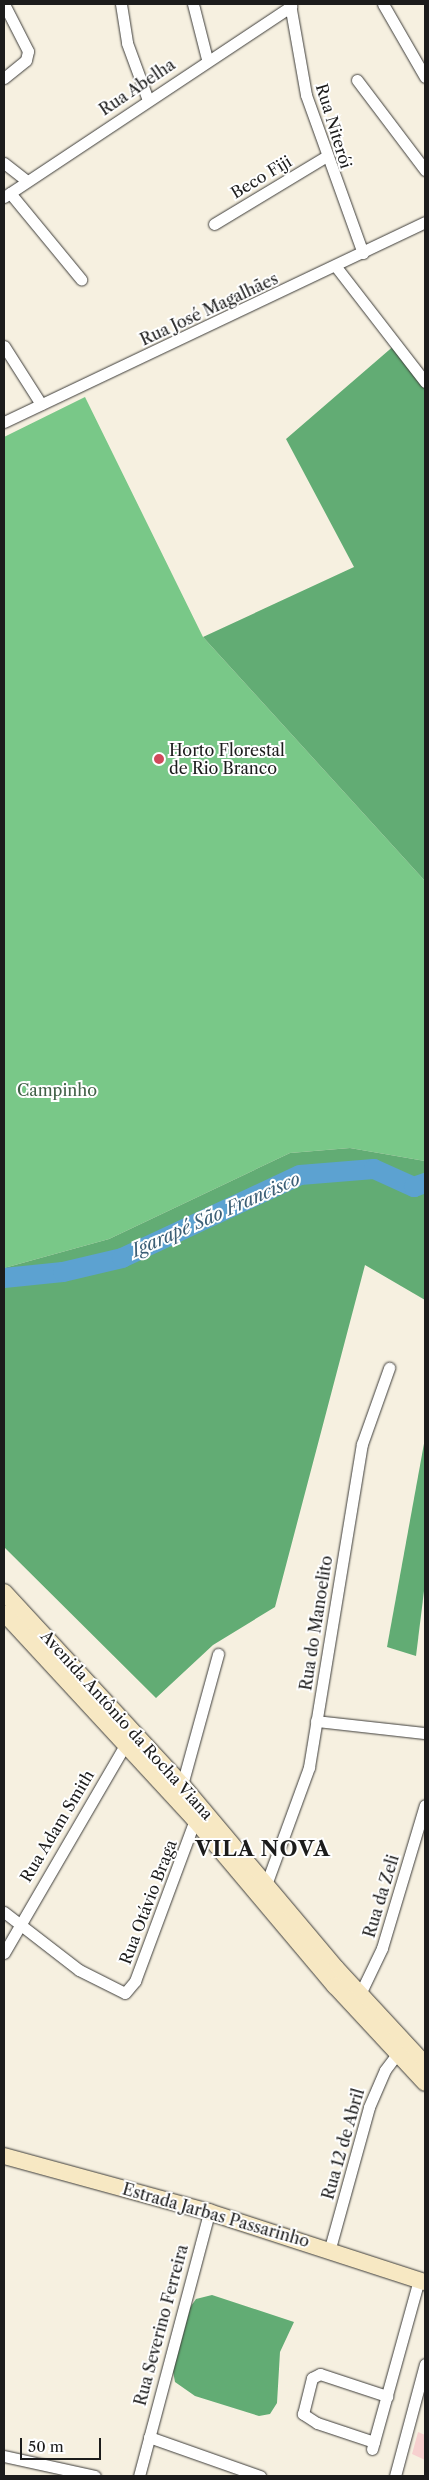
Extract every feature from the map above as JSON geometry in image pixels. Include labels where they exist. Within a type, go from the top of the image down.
[{"type":"main road","name":"Avenida Antônio da Rocha Viana","points":[[4,1592],[182,1785],[268,1882],[360,1994],[425,2064]]},
{"type":"main road","name":"Avenida Antônio da Rocha Viana","points":[[4,1613],[195,1820],[425,2083]]},
{"type":"main road","name":"Estrada Jarbas Passarinho","points":[[4,2156],[209,2212],[330,2248],[422,2281]]},
{"type":"street","points":[[4,4],[28,51],[26,60],[4,78]]},
{"type":"street","points":[[121,4],[127,43],[148,100]]},
{"type":"street","points":[[194,4],[207,59]]},
{"type":"street","points":[[383,4],[425,77]]},
{"type":"street","name":"Rua Abelha","points":[[7,195],[26,180],[291,5]]},
{"type":"street","name":"Rua Niterói","points":[[291,5],[306,95],[325,157],[363,253]]},
{"type":"street","points":[[357,80],[425,170]]},
{"type":"street","name":"Beco Fiji","points":[[214,224],[325,157]]},
{"type":"street","points":[[4,164],[26,180]]},
{"type":"street","points":[[7,195],[81,279]]},
{"type":"street","name":"Rua José Magalhães","points":[[4,422],[338,268],[363,253],[425,222]]},
{"type":"street","points":[[338,268],[425,382]]},
{"type":"street","points":[[4,346],[41,404]]},
{"type":"street","name":"Rua do Manoelito","points":[[268,1882],[309,1767],[362,1444],[389,1368]]},
{"type":"street","points":[[182,1785],[218,1654]]},
{"type":"street","points":[[316,1721],[425,1733]]},
{"type":"street","name":"Rua Adam Smith","points":[[4,1953],[19,1922],[126,1744]]},
{"type":"street","name":"Rua da Zeli","points":[[360,1994],[382,1948],[425,1805]]},
{"type":"street","name":"Rua Otávio Braga","points":[[19,1922],[79,1970],[125,1993],[135,1981],[195,1820]]},
{"type":"street","points":[[4,1912],[19,1922]]},
{"type":"street","name":"Rua 12 de Abril","points":[[330,2248],[369,2108],[385,2070],[398,2053]]},
{"type":"street","name":"Rua Severino Ferreira","points":[[139,2476],[209,2212]]},
{"type":"street","points":[[387,2396],[320,2374],[312,2378],[304,2414],[316,2423],[373,2446],[422,2281]]},
{"type":"street","points":[[395,2476],[425,2364]]},
{"type":"street","points":[[149,2437],[245,2469],[260,2476]]},
{"type":"street","points":[[4,2457],[95,2476]]},
{"type":"shaded area","points":[[418,2432],[425,2435],[425,2460],[412,2454]]},
{"type":"green space","points":[[396,344],[425,376],[425,881],[203,637],[354,567],[286,439]]},
{"type":"green space","name":"Horto Florestal de Rio Branco","points":[[85,397],[203,637],[425,881],[425,1161],[350,1148],[290,1153],[109,1239],[4,1268],[4,437]]},
{"type":"green space","points":[[350,1148],[425,1161],[425,1300],[365,1265],[275,1607],[213,1645],[156,1698],[4,1547],[4,1268],[109,1239],[290,1153]]},
{"type":"green space","points":[[425,1438],[425,1583],[416,1656],[387,1647]]},
{"type":"green space","points":[[212,2295],[294,2322],[280,2352],[277,2403],[270,2414],[259,2416],[195,2396],[175,2382],[172,2366],[186,2313],[196,2299]]},
{"type":"waterway","name":"Igarapé São Francisco","points":[[4,1278],[63,1272],[122,1258],[300,1175],[374,1169],[414,1187],[425,1183]]},
{"type":"place","name":"Horto Florestal de Rio Branco","points":[[159,759]]},
{"type":"district","name":"VILA NOVA","points":[[263,1849]]},
{"type":"park label","name":"Campinho","points":[[57,1090]]}]
